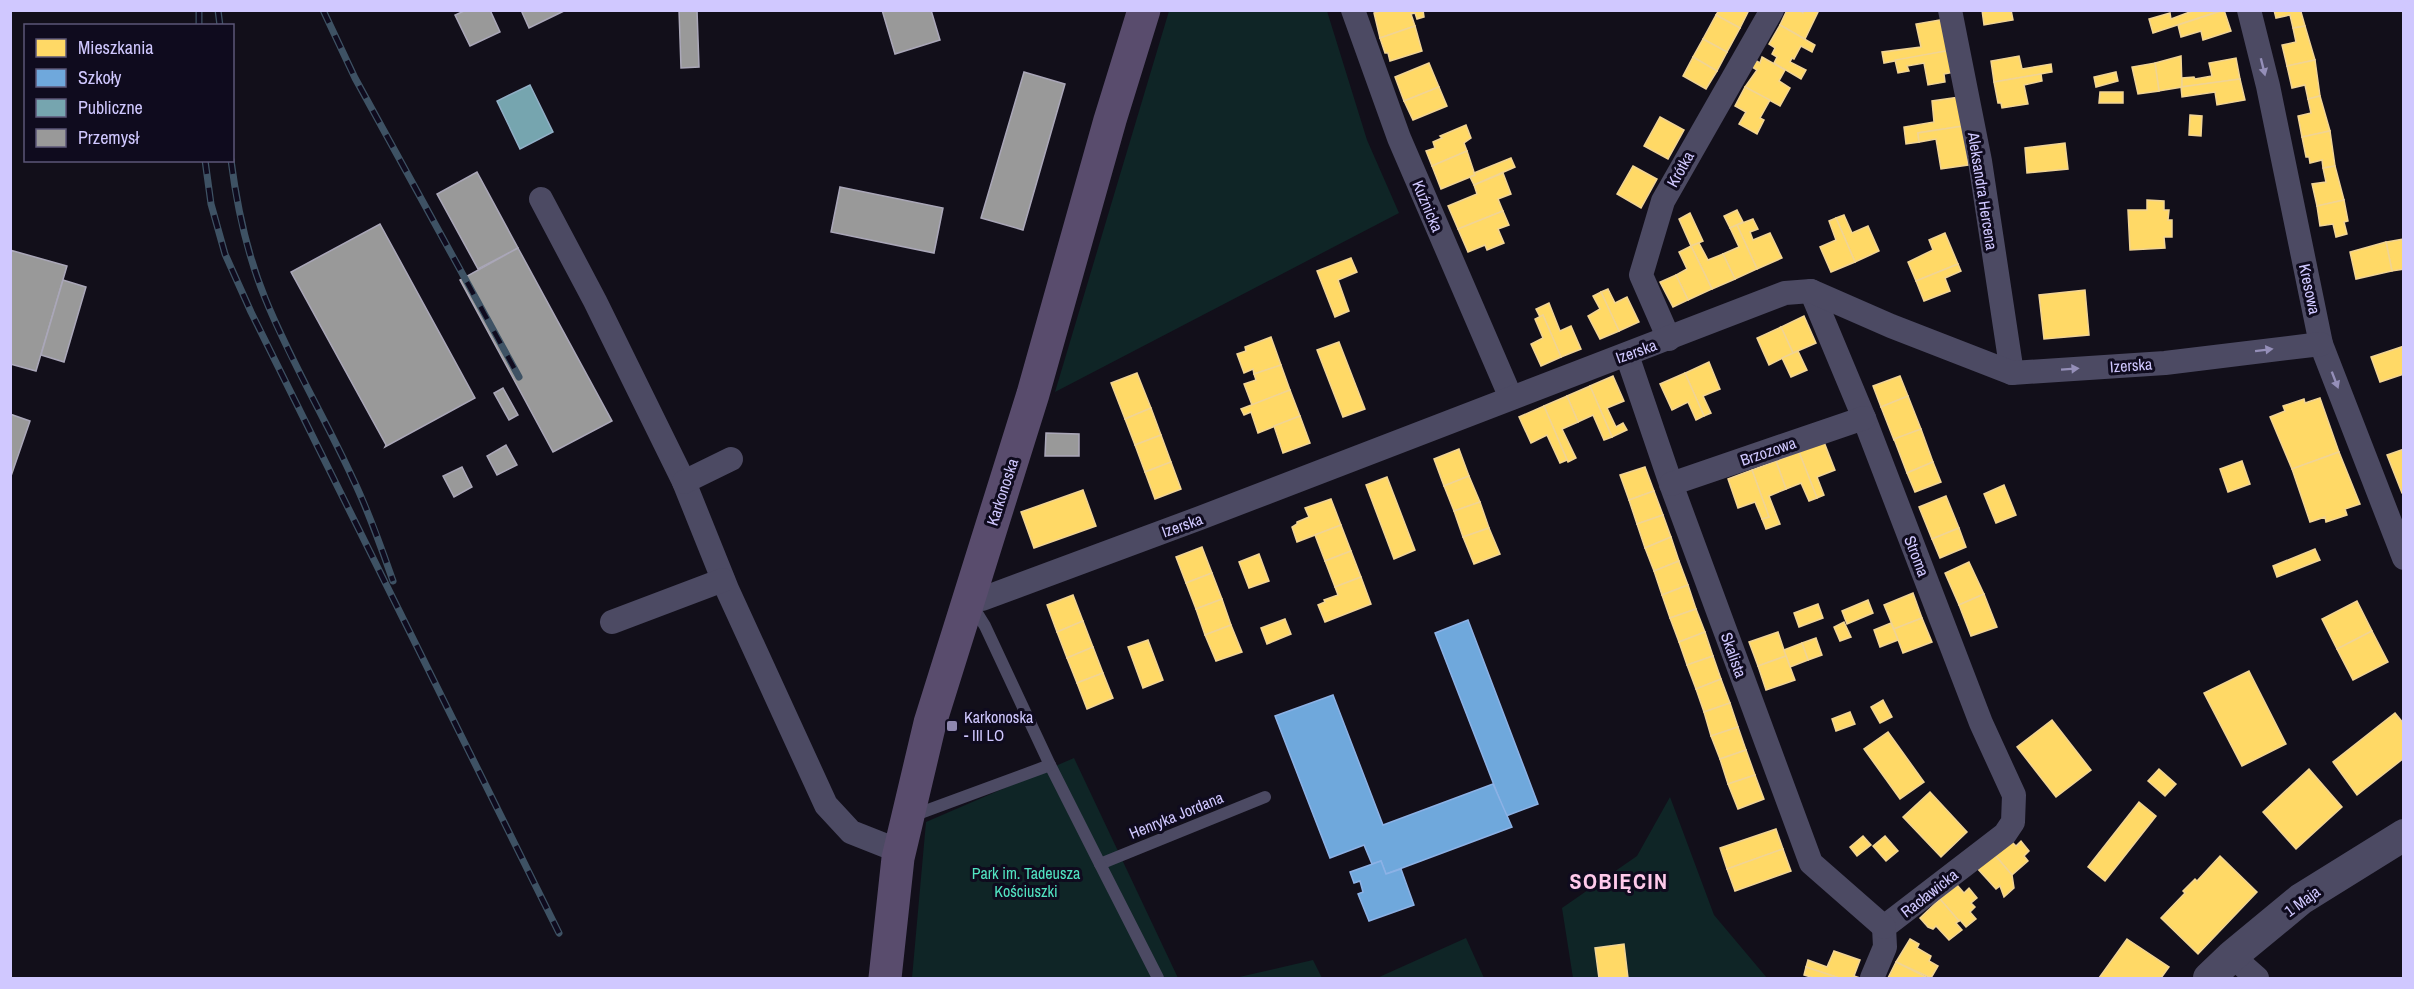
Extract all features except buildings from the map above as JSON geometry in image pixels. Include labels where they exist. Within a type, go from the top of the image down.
[{"type":"main road","name":"Karkonoska","points":[[885,978],[899,851],[930,723],[1033,394],[1110,120],[1144,10]]},
{"type":"street","name":"Kuźnicka","points":[[1353,10],[1399,138],[1511,398]]},
{"type":"street","name":"Krótka","points":[[1669,339],[1641,274],[1663,201],[1772,10]]},
{"type":"street","name":"Aleksandra Hercena","points":[[1950,10],[1980,161],[2012,372]]},
{"type":"street","name":"Kresowa","points":[[2249,10],[2268,86],[2321,344],[2403,558]]},
{"type":"street","points":[[542,199],[684,482],[723,579],[826,805],[850,832],[899,851]]},
{"type":"street","name":"Izerska","points":[[968,599],[982,599],[1200,518],[1785,293],[1811,291],[1891,326],[2012,372],[2165,363],[2321,344]]},
{"type":"street","name":"Stroma","points":[[1811,291],[1864,418],[1981,723],[2014,795],[2013,822]]},
{"type":"street","name":"Skalista","points":[[1627,355],[1671,484],[1811,863],[1884,927]]},
{"type":"street","name":"Brzozowa","points":[[1671,484],[1864,418]]},
{"type":"street","points":[[684,482],[731,459]]},
{"type":"street","points":[[612,622],[723,579]]},
{"type":"street","name":"Racławicka","points":[[1872,978],[1885,947],[1884,927],[2005,834],[2013,822]]},
{"type":"street","name":"1 Maja","points":[[2209,978],[2301,899],[2403,835]]},
{"type":"street","points":[[2232,956],[2257,978]]},
{"type":"lane","points":[[968,599],[985,626],[1050,765],[1158,978]]},
{"type":"lane","points":[[907,818],[1050,765]]},
{"type":"lane","name":"Henryka Jordana","points":[[1100,864],[1264,797]]},
{"type":"green space","points":[[1169,11],[1327,11],[1367,140],[1399,213],[1055,392]]},
{"type":"green space","name":"Park im. Tadeusza Kościuszki","points":[[1074,758],[1178,978],[912,978],[926,822]]},
{"type":"green space","points":[[1670,797],[1714,915],[1767,978],[1573,978],[1562,908],[1637,856]]},
{"type":"green space","points":[[1466,938],[1484,978],[1377,978]]},
{"type":"green space","points":[[1313,960],[1322,978],[1235,978]]},
{"type":"railway","points":[[199,10],[199,24]]},
{"type":"railway","points":[[218,10],[220,24]]},
{"type":"railway","points":[[323,10],[355,78],[519,377]]},
{"type":"railway","points":[[205,162],[211,204],[225,254],[251,312],[559,933]]},
{"type":"railway","points":[[231,162],[244,230],[265,298],[285,344],[359,491],[393,581]]},
{"type":"place","name":"Karkonoska - III LO","points":[[952,726]]},
{"type":"district","name":"SOBIĘCIN","points":[[1619,881]]}]
